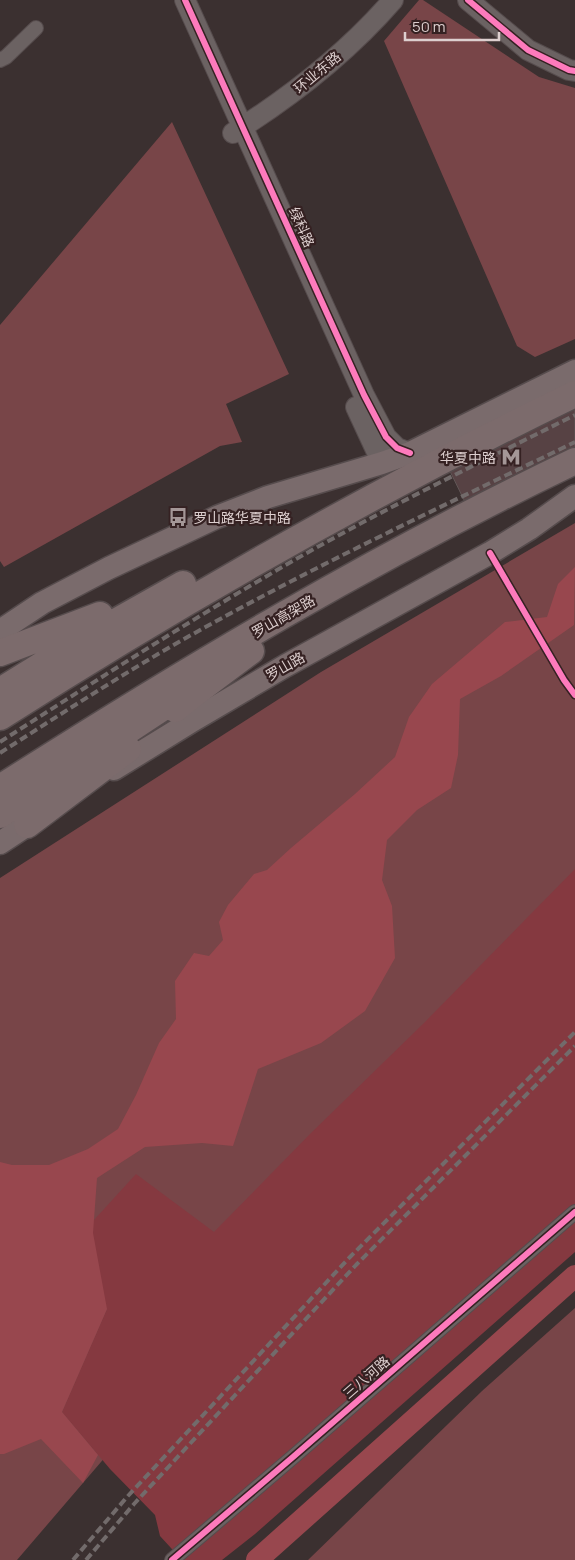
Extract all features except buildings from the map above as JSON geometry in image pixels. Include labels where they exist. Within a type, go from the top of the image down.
[{"type":"highway","points":[[0,716],[254,562],[340,514],[575,394]]},
{"type":"highway","points":[[0,691],[69,648],[278,532],[374,486],[533,415]]},
{"type":"highway","points":[[0,815],[282,628],[567,465]]},
{"type":"highway","name":"罗山高架路","points":[[0,788],[95,727],[277,619],[369,567],[567,465]]},
{"type":"highway","points":[[0,653],[153,596],[212,569]]},
{"type":"highway","points":[[27,825],[108,765],[195,693],[282,628]]},
{"type":"main road","points":[[0,631],[42,603],[109,568],[217,517],[268,497],[410,453],[575,371]]},
{"type":"main road","name":"罗山路","points":[[0,843],[200,716],[380,612],[490,553],[575,496]]},
{"type":"street","name":"绿科路","points":[[170,0],[238,130],[364,395],[386,437],[397,448],[410,453]]},
{"type":"street","name":"绿科路","points":[[185,0],[329,350],[382,463]]},
{"type":"street","name":"环业东路","points":[[238,130],[309,81],[369,28],[393,0]]},
{"type":"street","points":[[468,0],[528,50],[569,70],[575,70]]},
{"type":"street","points":[[0,60],[6,57],[36,28]]},
{"type":"street","name":"三八河路","points":[[172,1560],[575,1212]]},
{"type":"shaded area","points":[[419,0],[423,0],[539,77],[575,88],[575,339],[535,357],[517,346],[384,41]]},
{"type":"shaded area","points":[[172,122],[289,374],[226,404],[242,442],[220,446],[4,567],[0,561],[0,325]]},
{"type":"shaded area","points":[[575,523],[575,949],[179,1371],[17,1560],[0,1560],[0,878],[321,672]]},
{"type":"shaded area","points":[[575,567],[574,625],[501,676],[460,699],[458,755],[451,788],[417,810],[387,840],[382,880],[392,906],[395,958],[365,1011],[321,1043],[258,1069],[233,1146],[202,1143],[145,1147],[97,1178],[93,1233],[107,1309],[62,1412],[98,1455],[83,1483],[41,1439],[0,1454],[0,1162],[12,1165],[49,1165],[88,1149],[118,1129],[136,1095],[159,1043],[176,1019],[175,981],[194,953],[209,956],[223,940],[219,922],[228,905],[254,874],[267,870],[395,757],[409,717],[432,684],[505,622],[547,617],[558,584]]},
{"type":"shaded area","points":[[575,869],[575,1252],[255,1534],[222,1560],[182,1560],[160,1536],[155,1515],[110,1469],[62,1412],[107,1309],[73,1243],[136,1174],[214,1232],[310,1134],[425,1022]]},
{"type":"shaded area","points":[[575,1308],[575,1560],[308,1560],[482,1391]]},
{"type":"waterway","points":[[257,1560],[575,1276]]},
{"type":"railway","points":[[0,742],[116,668],[312,550],[410,498],[575,415]]},
{"type":"railway","points":[[0,753],[127,673],[219,619],[371,541],[575,442]]},
{"type":"railway","points":[[73,1560],[127,1497],[349,1258],[575,1032]]},
{"type":"railway","points":[[86,1560],[134,1504],[356,1265],[575,1046]]},
{"type":"cycle path","points":[[185,0],[364,395],[386,437],[397,448],[410,453]]},
{"type":"cycle path","points":[[468,0],[528,50],[569,70],[575,71]]},
{"type":"cycle path","points":[[490,553],[564,680],[575,695]]},
{"type":"cycle path","points":[[172,1560],[575,1212]]},
{"type":"place","name":"华夏中路","points":[[511,457]]},
{"type":"place","name":"罗山路华夏中路","points":[[178,517]]}]
